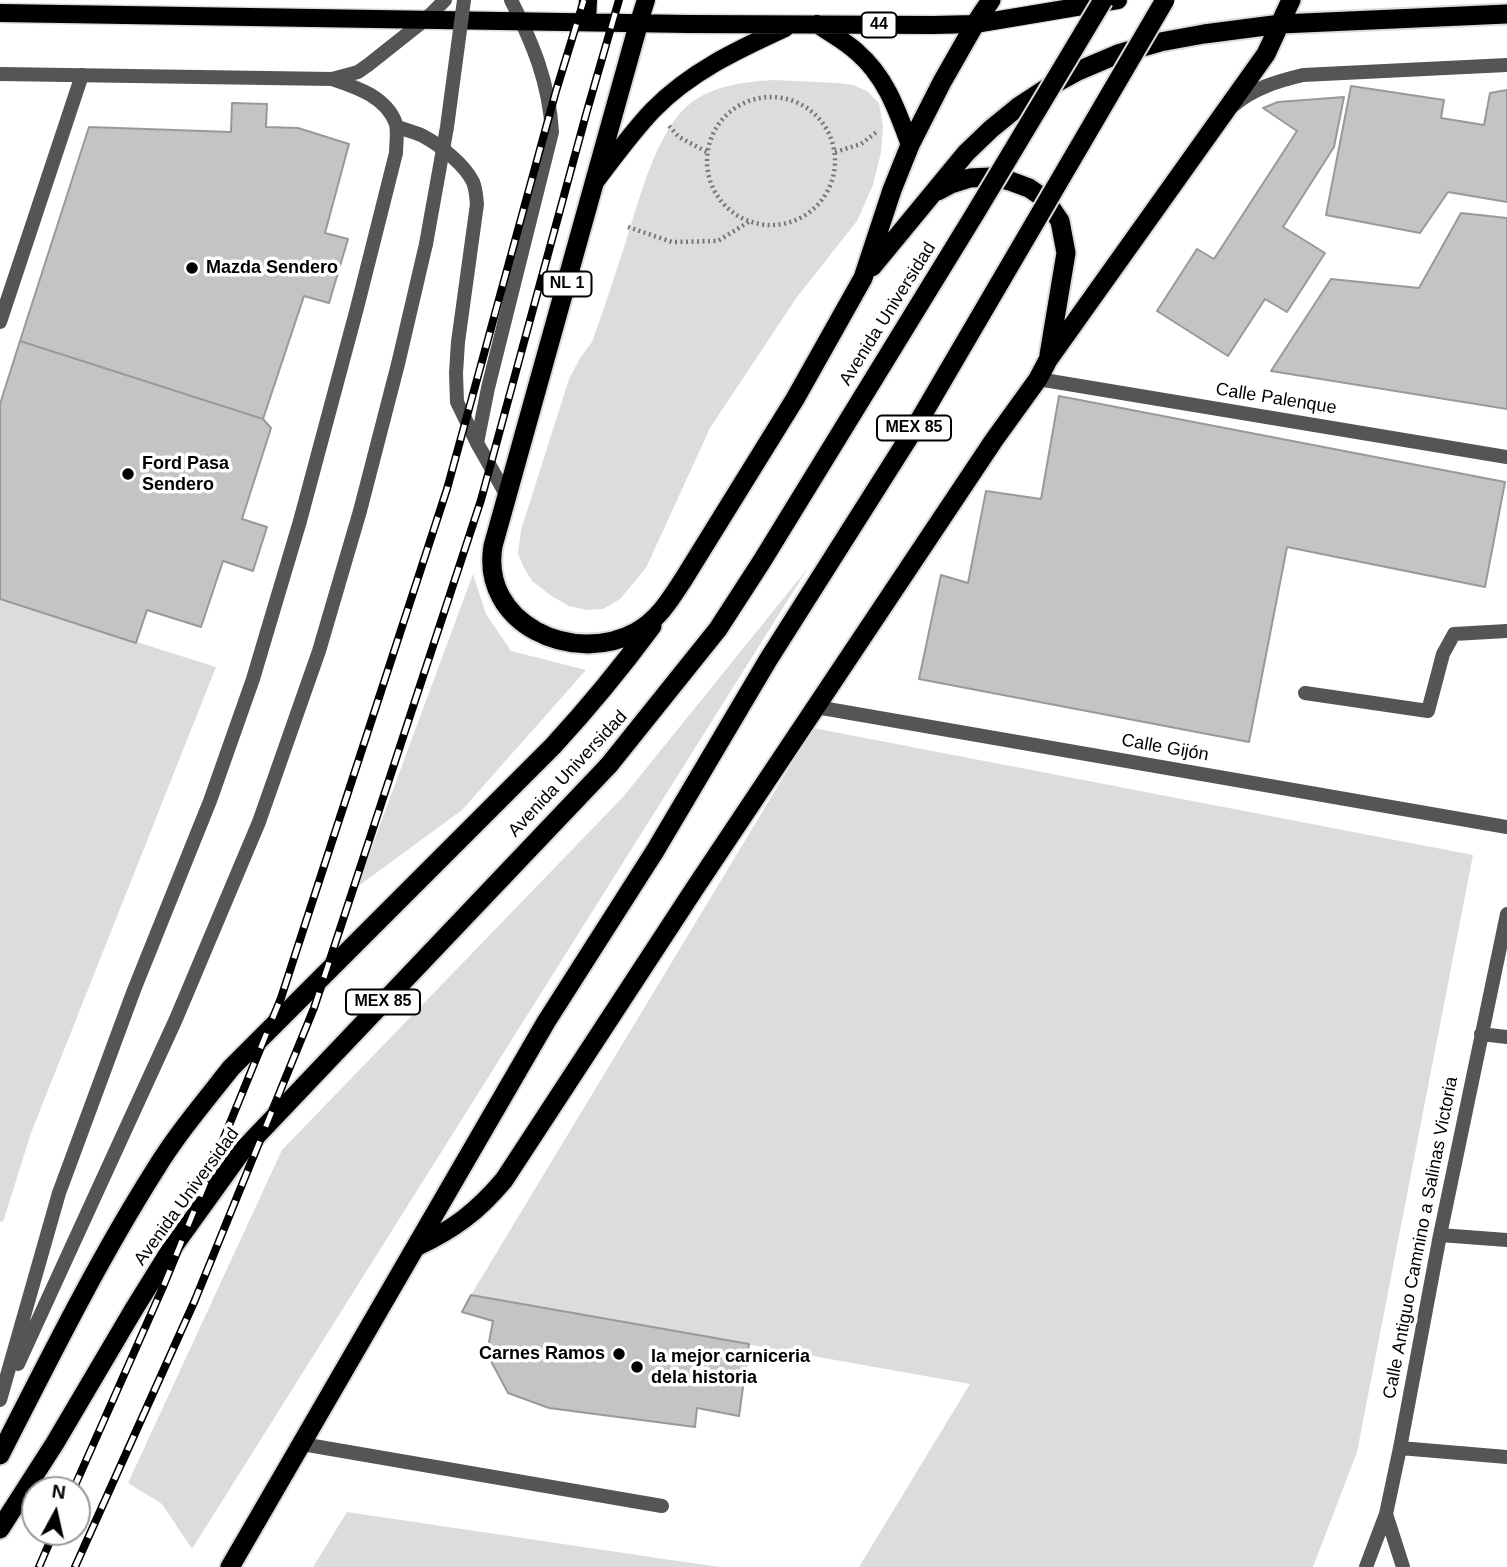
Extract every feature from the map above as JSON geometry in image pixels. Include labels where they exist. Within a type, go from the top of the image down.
[{"type":"highway","points":[[863,278],[910,145],[942,82],[991,0]]},
{"type":"highway","name":"Avenida Universidad","points":[[0,1529],[170,1251],[242,1151],[609,765],[718,629],[976,212],[1103,0]]},
{"type":"highway","name":"MEX 85","points":[[230,1567],[546,1022],[655,850],[768,660],[912,431],[1165,0]]},
{"type":"highway","points":[[416,1247],[467,1218],[505,1180],[695,888],[994,440],[1038,379],[1048,360],[1266,54],[1291,0]]},
{"type":"highway","points":[[0,1455],[92,1276],[155,1169],[184,1127],[231,1068],[570,728],[627,660],[683,580],[795,399],[863,278],[966,153],[991,129],[1018,107],[1078,71],[1118,54],[1160,42],[1280,24],[1507,14]]},
{"type":"highway","name":"NL 1","points":[[639,22],[491,560],[496,588],[515,617],[557,640],[577,644],[619,640],[637,631],[663,609]]},
{"type":"highway","points":[[934,193],[970,178],[990,177],[1028,188],[1045,199],[1060,221],[1066,253],[1048,360]]},
{"type":"main road","points":[[587,22],[588,0]]},
{"type":"main road","name":"NL 1","points":[[639,22],[646,0]]},
{"type":"main road","name":"44","points":[[0,13],[933,25],[975,24],[1118,0]]},
{"type":"main road","points":[[817,24],[856,50],[871,65],[894,102],[910,145]]},
{"type":"main road","points":[[595,181],[634,131],[678,88],[730,53],[792,25]]},
{"type":"street","points":[[0,74],[332,79],[358,72],[384,54],[445,0]]},
{"type":"street","points":[[0,1401],[176,1018],[259,822],[319,651],[367,484],[426,244],[447,127],[464,0]]},
{"type":"street","points":[[477,443],[488,388],[552,132],[551,111],[542,69],[512,0]]},
{"type":"street","points":[[1222,114],[1259,89],[1303,75],[1507,65]]},
{"type":"street","points":[[0,322],[82,75]]},
{"type":"street","points":[[0,1401],[59,1193],[134,990],[210,801],[253,679],[300,521],[396,153],[397,127],[385,107],[367,91],[332,79]]},
{"type":"street","points":[[397,127],[422,135],[442,149],[468,173],[473,183],[477,204],[458,342],[457,402],[508,496]]},
{"type":"street","name":"Calle Palenque","points":[[1038,379],[1507,457]]},
{"type":"street","points":[[1306,693],[1428,711],[1443,654],[1454,634],[1507,631]]},
{"type":"street","name":"Calle Gijón","points":[[816,707],[1507,827]]},
{"type":"street","name":"Calle Antiguo Camnino a Salinas Victoria","points":[[1366,1567],[1386,1514],[1401,1448],[1440,1235],[1507,914]]},
{"type":"street","points":[[1481,1034],[1507,1037]]},
{"type":"street","points":[[1440,1235],[1507,1240]]},
{"type":"street","points":[[302,1444],[662,1506]]},
{"type":"street","points":[[1401,1448],[1507,1457]]},
{"type":"street","points":[[1386,1514],[1403,1567]]},
{"type":"path","points":[[761,97],[782,97],[801,104],[818,116],[830,133],[835,152],[835,174],[826,194],[812,211],[793,221],[771,225],[750,221],[734,213],[721,201],[707,170],[707,152],[713,132],[725,116],[741,104],[761,97]]},
{"type":"path","points":[[664,120],[679,138],[707,152]]},
{"type":"path","points":[[835,152],[861,144],[881,128]]},
{"type":"path","points":[[628,227],[672,242],[718,242],[750,221]]},
{"type":"shaded area","points":[[773,80],[853,85],[867,91],[879,103],[883,127],[881,152],[873,185],[857,221],[797,297],[710,428],[646,568],[620,599],[603,609],[587,610],[569,606],[532,581],[518,554],[521,530],[569,379],[592,342],[643,186],[669,129],[692,102],[721,88]]},
{"type":"shaded area","points":[[808,568],[192,1549],[162,1504],[128,1483],[282,1150],[623,797]]},
{"type":"shaded area","points":[[473,574],[486,614],[511,651],[586,670],[462,810],[357,887]]},
{"type":"shaded area","points":[[0,599],[216,667],[31,1133],[3,1222],[0,1221]]},
{"type":"shaded area","points":[[813,728],[1473,855],[1357,1452],[1313,1567],[859,1567],[970,1384],[471,1295]]},
{"type":"shaded area","points":[[347,1512],[671,1560],[720,1567],[313,1567]]},
{"type":"building","points":[[1351,86],[1444,100],[1441,118],[1484,125],[1490,93],[1507,90],[1507,202],[1448,192],[1420,233],[1326,215]]},
{"type":"building","points":[[1344,97],[1334,147],[1283,227],[1325,253],[1287,312],[1265,299],[1228,356],[1157,311],[1197,249],[1214,259],[1297,131],[1263,108],[1278,102]]},
{"type":"building","name":"Mazda Sendero","points":[[232,103],[267,104],[266,127],[298,128],[349,144],[325,233],[348,239],[329,303],[304,296],[263,419],[20,341],[89,127],[231,132]]},
{"type":"building","points":[[1461,213],[1507,218],[1507,409],[1271,371],[1331,279],[1419,288]]},
{"type":"building","name":"Ford Pasa Sendero","points":[[20,341],[263,419],[271,428],[242,519],[267,527],[253,571],[223,561],[201,627],[147,610],[136,643],[0,599],[0,404]]},
{"type":"building","points":[[1059,396],[1505,482],[1485,587],[1287,547],[1249,742],[919,679],[941,575],[968,583],[986,491],[1041,499]]},
{"type":"building","name":"Carnes Ramos","points":[[471,1295],[749,1344],[739,1416],[697,1408],[695,1427],[549,1408],[508,1393],[492,1363],[489,1342],[493,1321],[462,1312]]},
{"type":"railway","points":[[79,1476],[163,1287],[281,998],[447,489],[556,91],[584,0]]},
{"type":"railway","points":[[75,1567],[195,1300],[314,1008],[481,500],[619,0]]},
{"type":"railway","points":[[39,1567],[48,1546]]},
{"type":"place","name":"Mazda Sendero","points":[[192,268]]},
{"type":"place","name":"Ford Pasa Sendero","points":[[128,474]]},
{"type":"place","name":"Carnes Ramos","points":[[619,1354]]},
{"type":"place","name":"la mejor carniceria dela historia","points":[[637,1367]]}]
